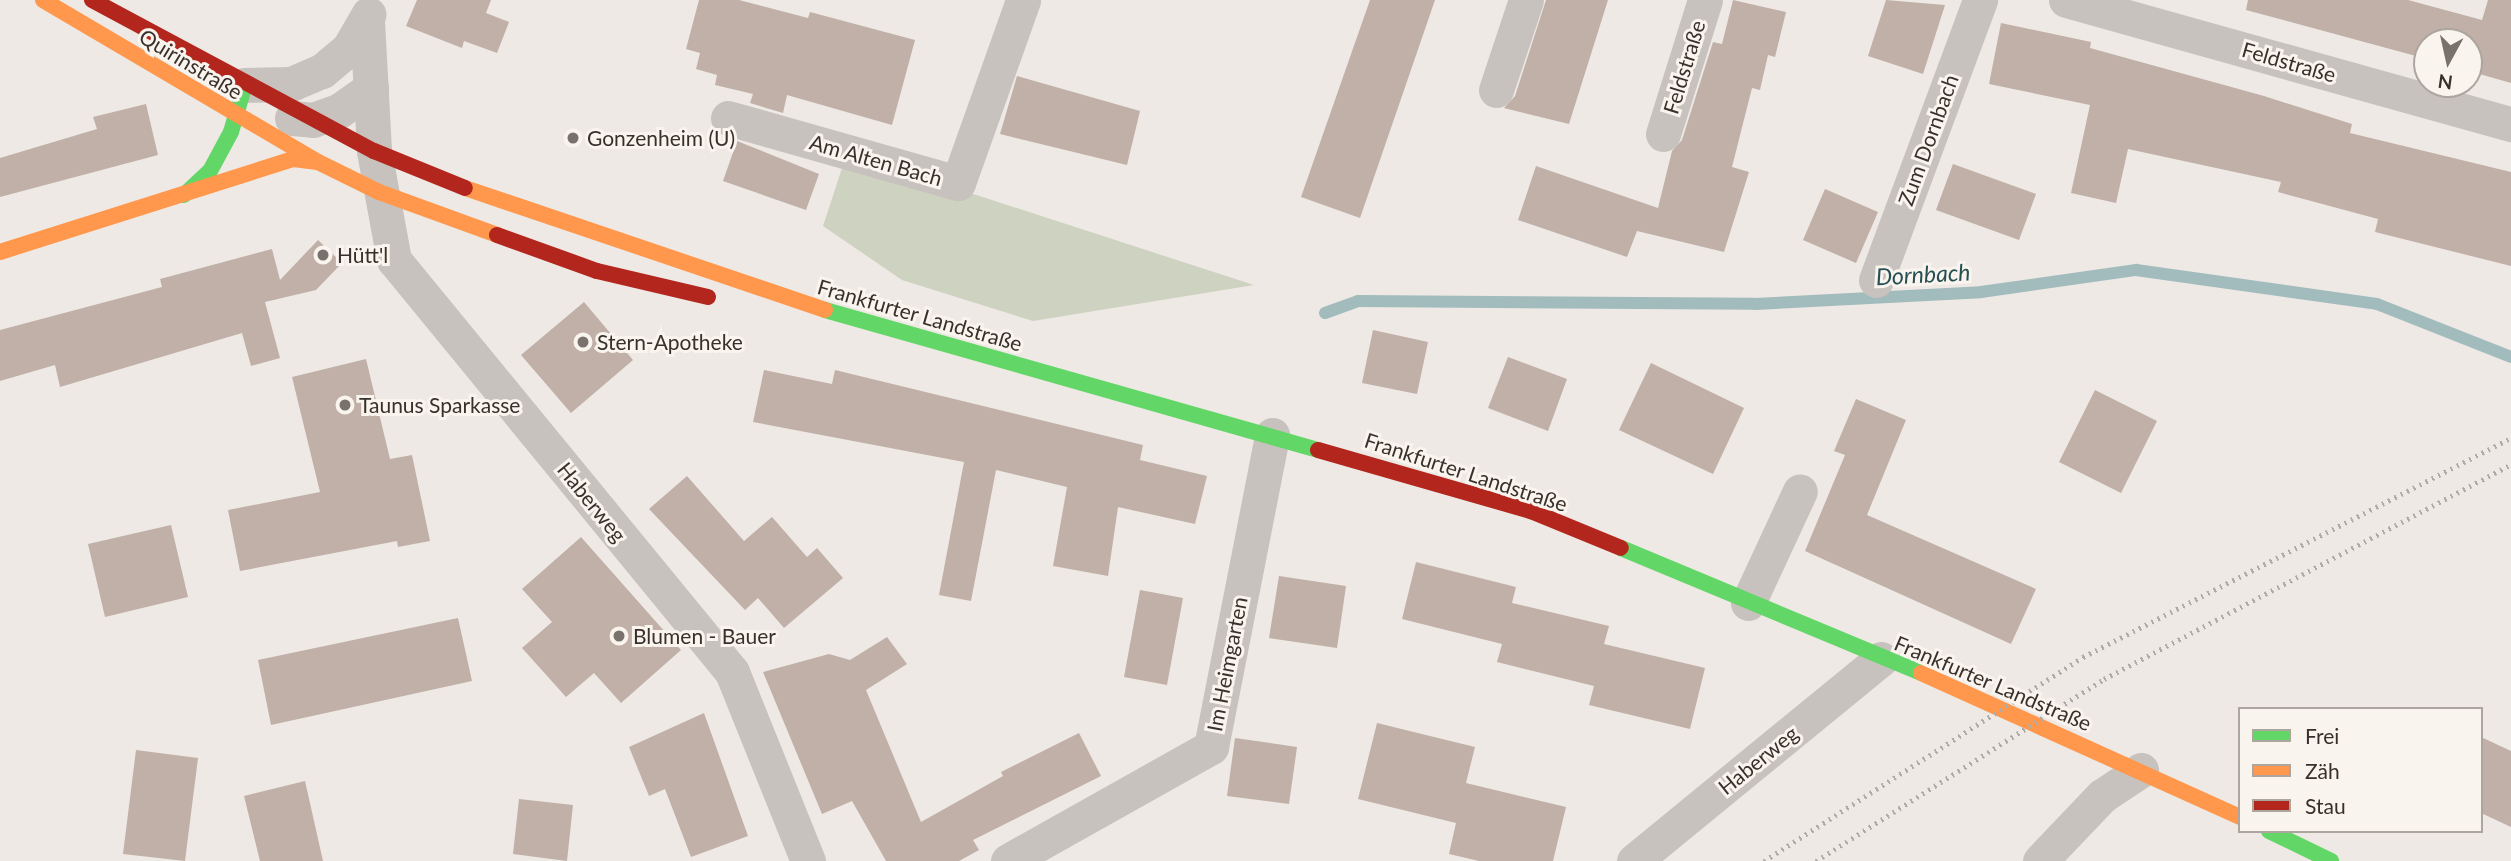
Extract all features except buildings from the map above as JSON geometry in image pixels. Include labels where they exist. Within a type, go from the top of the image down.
[{"type":"street","name":"Quirinstraße","points":[[43,0],[232,101]]},
{"type":"street","name":"Quirinstraße","points":[[92,0],[318,162]]},
{"type":"street","name":"Am Alten Bach","points":[[728,118],[958,183],[1023,0]]},
{"type":"street","points":[[1496,90],[1526,0]]},
{"type":"street","name":"Feldstraße","points":[[1663,134],[1705,0]]},
{"type":"street","name":"Zum Dornbach","points":[[1876,280],[1980,0]]},
{"type":"street","name":"Feldstraße","points":[[2066,0],[2511,124]]},
{"type":"street","points":[[232,101],[291,84],[322,71],[349,48],[370,10]]},
{"type":"street","name":"Haberweg","points":[[370,10],[374,152],[379,192],[394,260],[732,671],[808,861]]},
{"type":"street","points":[[232,101],[313,120],[340,110],[371,88]]},
{"type":"street","name":"Frankfurter Landstraße","points":[[180,198],[210,171],[232,101]]},
{"type":"street","name":"Frankfurter Landstraße","points":[[313,120],[374,152],[558,224],[767,294],[1272,435],[1531,511],[2141,770],[2238,816]]},
{"type":"street","name":"Frankfurter Landstraße","points":[[0,252],[180,198],[273,163],[318,162],[379,192],[597,271],[729,298],[767,294]]},
{"type":"street","name":"Im Heimgarten","points":[[1008,861],[1211,747],[1272,435]]},
{"type":"street","points":[[1748,603],[1800,491]]},
{"type":"street","name":"Haberweg","points":[[1634,861],[1881,659]]},
{"type":"street","points":[[2040,861],[2102,796],[2141,770]]},
{"type":"street","points":[[2273,833],[2331,861]]},
{"type":"green space","points":[[847,153],[1254,285],[1033,321],[902,280],[823,226]]},
{"type":"waterway","name":"Dornbach","points":[[1325,313],[1358,301],[1755,304],[1981,292],[2136,270],[2377,304],[2511,357]]},
{"type":"railway","points":[[1764,861],[2083,657],[2511,438]]},
{"type":"railway","points":[[1816,861],[2104,679],[2511,464]]},
{"type":"traffic: fast","points":[[184,195],[210,171],[231,132],[243,91]]},
{"type":"traffic: fast","points":[[825,310],[1318,450]]},
{"type":"traffic: fast","points":[[1621,548],[1921,673]]},
{"type":"traffic: fast","points":[[2273,833],[2331,861]]},
{"type":"traffic: slow","points":[[43,0],[316,161]]},
{"type":"traffic: slow","points":[[0,252],[293,159],[318,162],[379,192],[497,235]]},
{"type":"traffic: slow","points":[[465,188],[825,310]]},
{"type":"traffic: slow","points":[[1921,673],[2238,816]]},
{"type":"traffic: jam","points":[[92,0],[374,151],[465,188]]},
{"type":"traffic: jam","points":[[497,235],[597,271],[708,297]]},
{"type":"traffic: jam","points":[[1318,450],[1531,511],[1621,548]]},
{"type":"place","name":"Gonzenheim (U)","points":[[573,138]]},
{"type":"place","name":"Hütt'l","points":[[323,255]]},
{"type":"place","name":"Stern-Apotheke","points":[[583,342]]},
{"type":"place","name":"Taunus Sparkasse","points":[[345,405]]},
{"type":"place","name":"Blumen - Bauer","points":[[619,636]]}]
